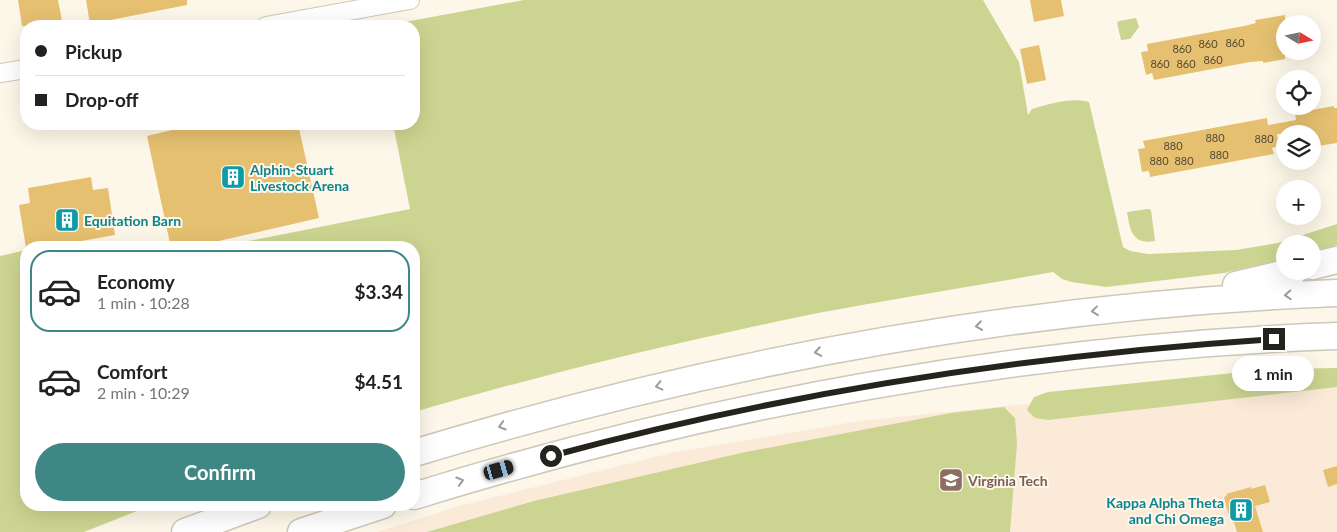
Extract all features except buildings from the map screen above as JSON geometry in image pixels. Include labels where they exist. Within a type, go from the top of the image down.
[{"type":"highway","points":[[1321,264],[1337,260]]},
{"type":"highway","points":[[1143,306],[1276,276]]},
{"type":"highway","points":[[420,451],[571,408],[739,368],[869,343],[1027,318],[1232,298],[1337,292]]},
{"type":"highway","points":[[420,494],[602,442],[719,415],[844,391],[976,370],[1090,355],[1181,346],[1337,336]]},
{"type":"highway","points":[[185,532],[242,511]]},
{"type":"highway","points":[[301,532],[365,511]]},
{"type":"street","points":[[299,20],[410,0]]},
{"type":"street","points":[[0,73],[20,70]]},
{"type":"shaded area","name":"Virginia Tech","points":[[1337,377],[1337,532],[377,532],[459,506],[671,453],[859,421],[1143,392]]},
{"type":"green space","points":[[524,0],[983,0],[1019,62],[1028,115],[1032,109],[1053,103],[1075,100],[1089,102],[1123,247],[1130,251],[1148,254],[1236,250],[1276,243],[1276,261],[1224,273],[1106,287],[1072,282],[1062,279],[1053,272],[818,313],[716,335],[615,358],[420,410],[420,241],[248,241],[410,209],[394,130],[420,130],[420,20],[416,20]]},
{"type":"green space","points":[[1136,18],[1139,27],[1130,39],[1121,40],[1117,23]]},
{"type":"green space","points":[[1151,210],[1155,241],[1148,242],[1137,239],[1131,231],[1127,212]]},
{"type":"green space","points":[[1337,224],[1337,245],[1321,250],[1321,235],[1303,235]]},
{"type":"green space","points":[[20,251],[20,511],[137,511],[84,532],[0,532],[0,256]]},
{"type":"green space","points":[[1337,368],[1337,387],[1048,420],[1035,418],[1027,410],[1034,397],[1048,392],[1272,369]]},
{"type":"green space","points":[[1004,407],[1015,418],[1017,443],[1010,532],[427,532],[534,501],[741,453],[951,413]]},
{"type":"place","name":"Alphin-Stuart Livestock Arena","points":[[233,177]]},
{"type":"place","name":"Equitation Barn","points":[[67,220]]},
{"type":"place","name":"Virginia Tech","points":[[951,480]]},
{"type":"place","name":"Kappa Alpha Theta and Chi Omega","points":[[1241,510]]},
{"type":"route","points":[[551,456],[602,442],[719,415],[931,376],[984,368],[1181,346],[1274,339]]}]
